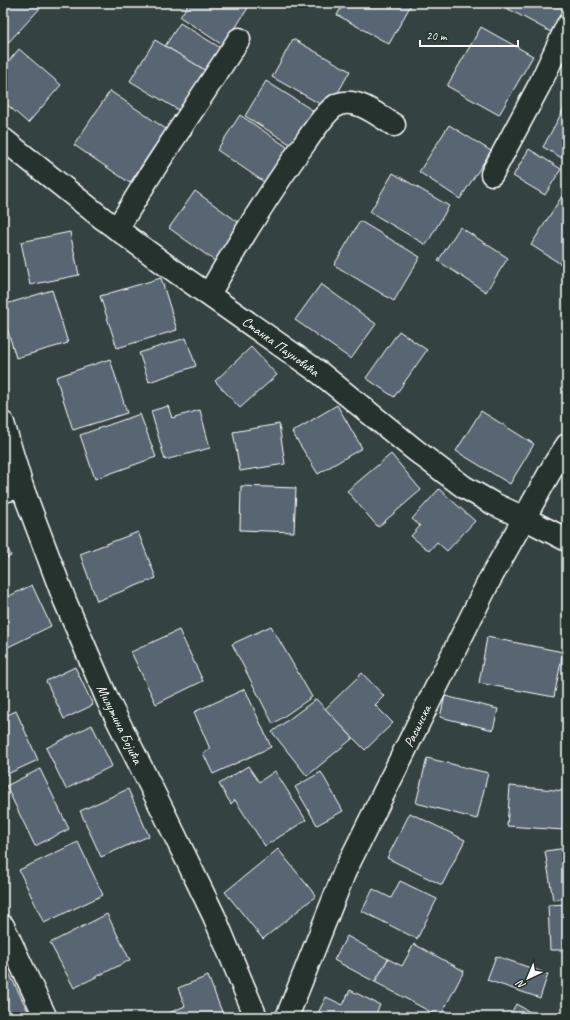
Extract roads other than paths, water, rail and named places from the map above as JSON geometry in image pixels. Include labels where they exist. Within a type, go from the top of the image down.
[{"type":"street","points":[[492,174],[540,84],[567,26]]},
{"type":"street","points":[[117,230],[150,175],[239,39]]},
{"type":"street","points":[[209,294],[235,248],[284,172],[316,127],[337,104],[349,102],[360,105],[394,125]]},
{"type":"street","name":"Станка Пауновића","points":[[3,139],[58,185],[117,230],[320,373],[415,450],[464,487],[494,504],[567,540]]},
{"type":"street","name":"Милутина Бојића","points":[[3,423],[13,489],[65,601],[108,701],[214,916],[256,1017]]},
{"type":"street","name":"Расинска","points":[[287,1017],[345,871],[489,581],[555,463],[567,445]]},
{"type":"street","points":[[3,926],[45,1016]]}]
